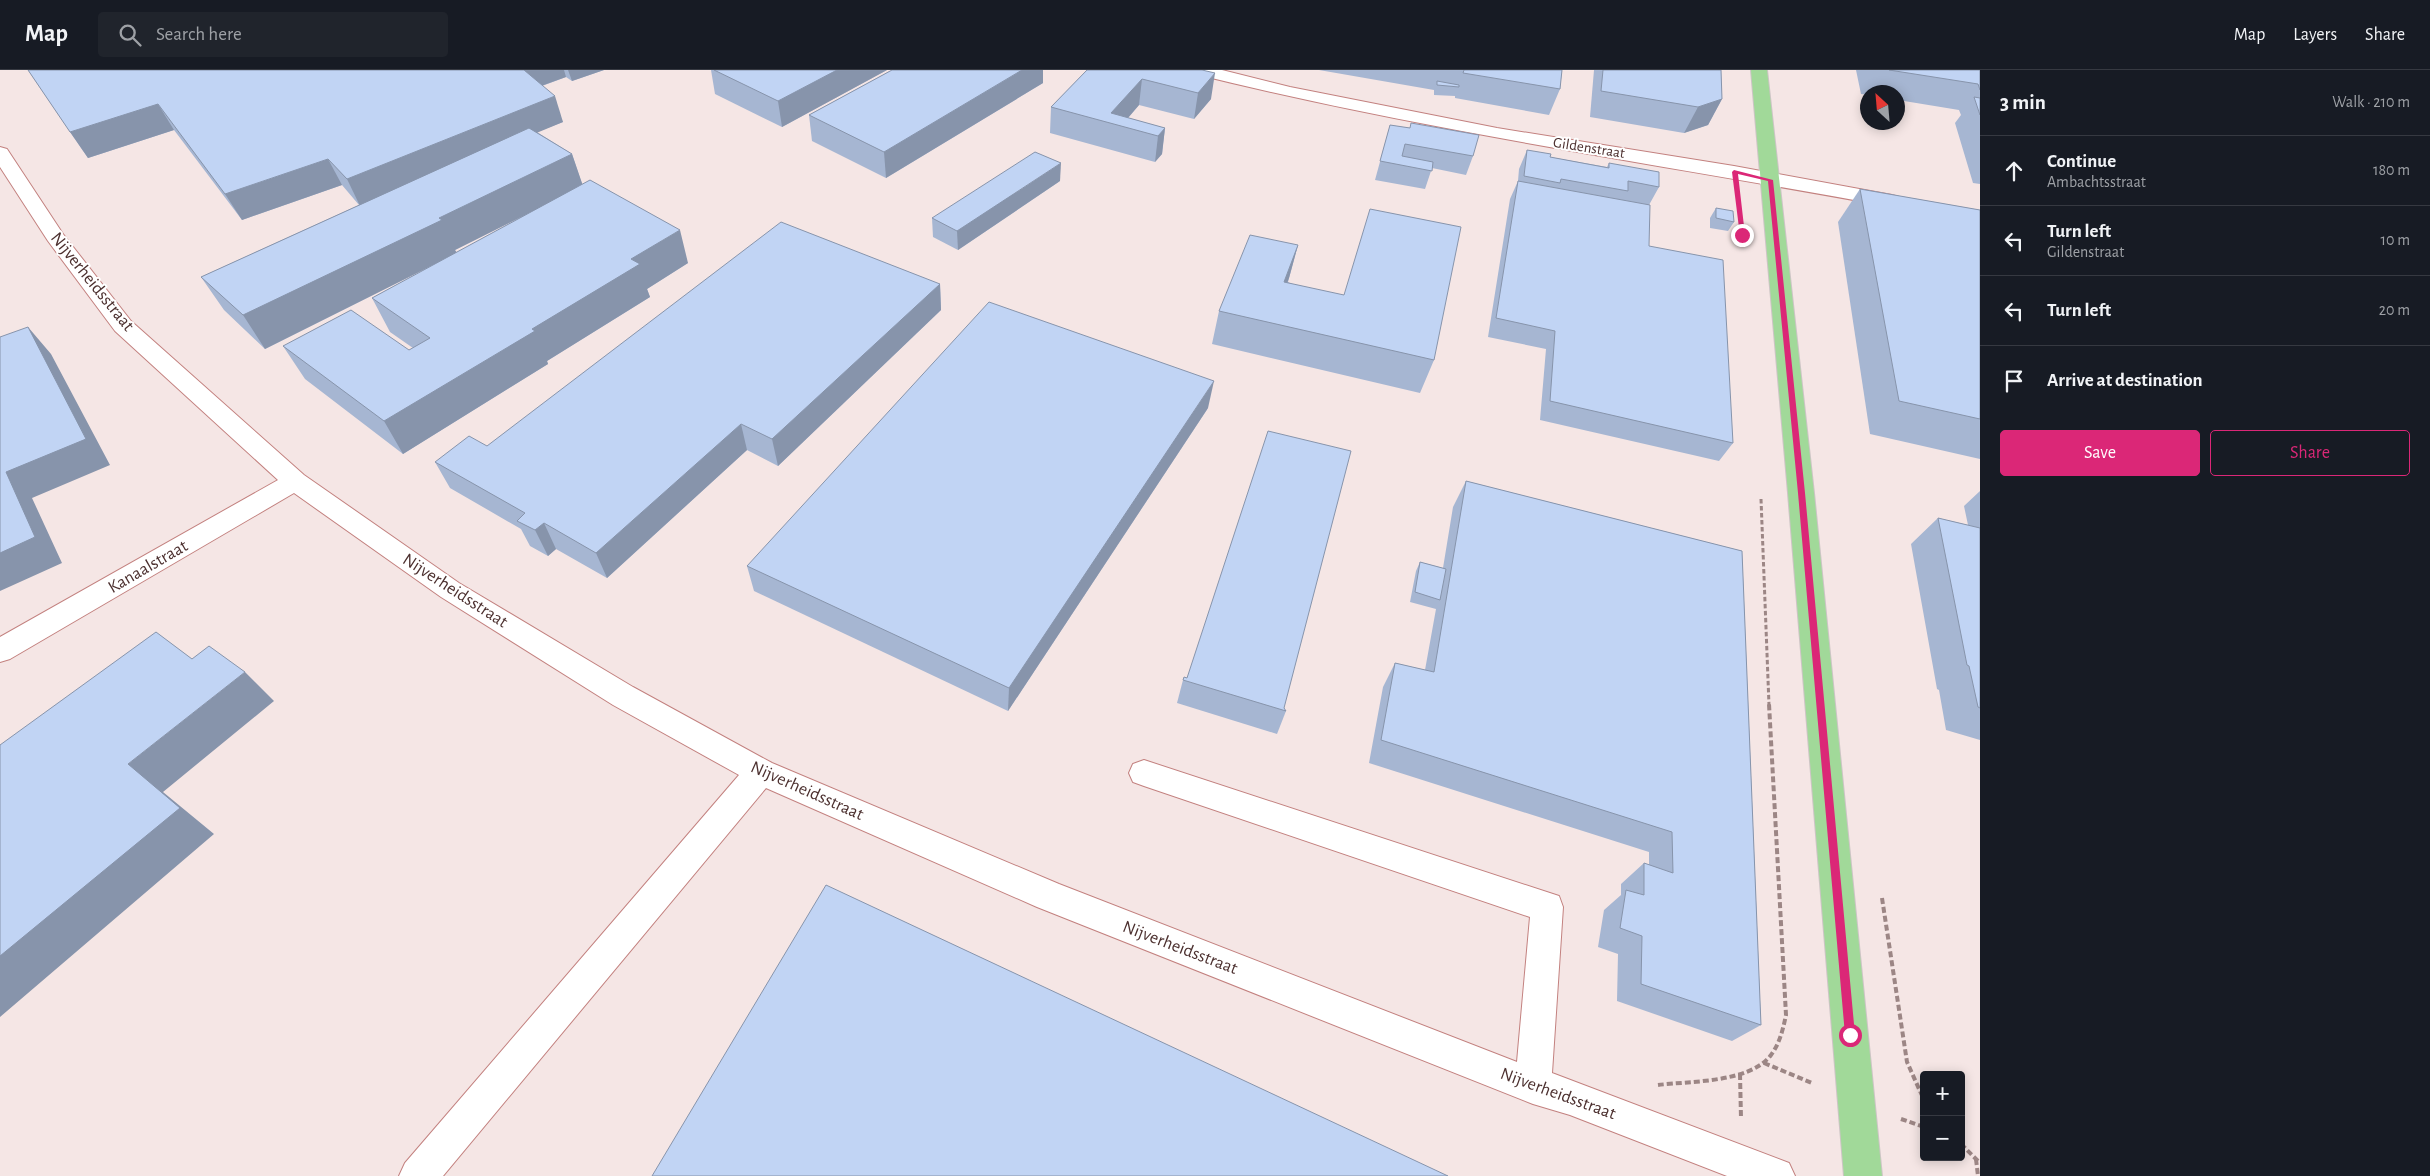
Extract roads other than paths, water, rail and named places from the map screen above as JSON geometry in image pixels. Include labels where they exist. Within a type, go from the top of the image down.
[{"type":"main road","points":[[1759,70],[1802,493],[1863,1176]]},
{"type":"street","name":"Gildenstraat","points":[[1201,70],[1290,92],[1498,134],[1905,204]]},
{"type":"street","name":"Nijverheidsstraat","points":[[4,166],[55,237],[124,326],[295,481],[450,590],[623,696],[761,772],[1049,896],[1533,1086],[1570,1097],[1776,1176]]},
{"type":"street","name":"Kanaalstraat","points":[[0,651],[295,481]]},
{"type":"street","points":[[418,1176],[761,772]]},
{"type":"street","points":[[1144,774],[1547,907],[1533,1086]]}]
